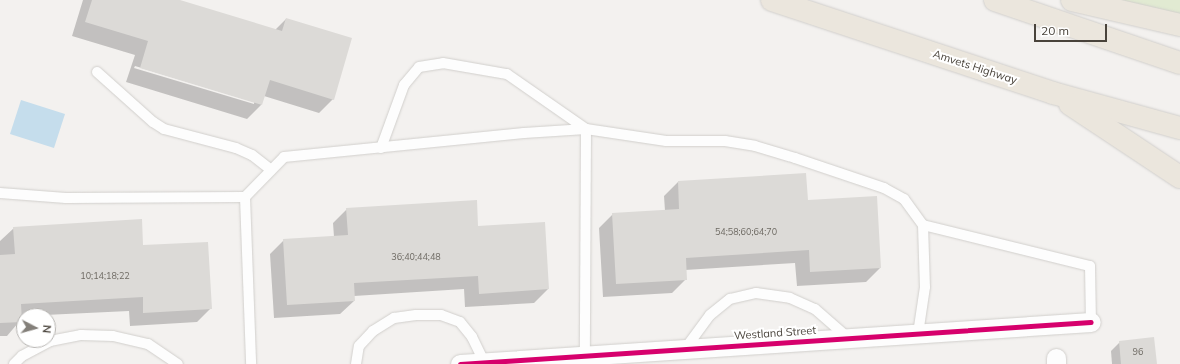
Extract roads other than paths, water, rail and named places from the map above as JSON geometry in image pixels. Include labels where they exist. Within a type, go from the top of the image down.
[{"type":"highway","name":"Amvets Highway","points":[[772,0],[1053,93],[1180,128]]},
{"type":"highway","points":[[995,0],[1180,63]]},
{"type":"highway","points":[[1072,0],[1180,25]]},
{"type":"highway","points":[[1053,93],[1180,177]]},
{"type":"street","name":"Westland Street","points":[[460,364],[571,355],[585,357],[675,354],[849,338],[1091,322]]},
{"type":"lane","points":[[381,148],[404,85],[419,67],[443,63],[507,74],[586,129]]},
{"type":"lane","points":[[97,72],[153,122],[164,129],[236,148],[252,155],[272,170]]},
{"type":"lane","points":[[585,357],[586,129]]},
{"type":"lane","points":[[0,193],[66,198],[245,197],[284,157],[586,129],[666,141],[725,141],[755,146],[884,188],[904,199],[923,225],[925,287],[918,334]]},
{"type":"lane","points":[[245,197],[251,364]]},
{"type":"lane","points":[[923,225],[1090,266],[1091,322]]},
{"type":"lane","points":[[675,354],[710,314],[730,299],[756,293],[790,298],[815,310],[849,338]]},
{"type":"lane","points":[[356,364],[359,346],[373,331],[394,318],[422,315],[441,315],[460,322],[472,337],[484,362]]},
{"type":"lane","points":[[14,364],[22,356],[50,341],[81,335],[113,336],[148,344],[178,364]]},
{"type":"water","points":[[21,100],[65,114],[54,148],[10,134]]}]
